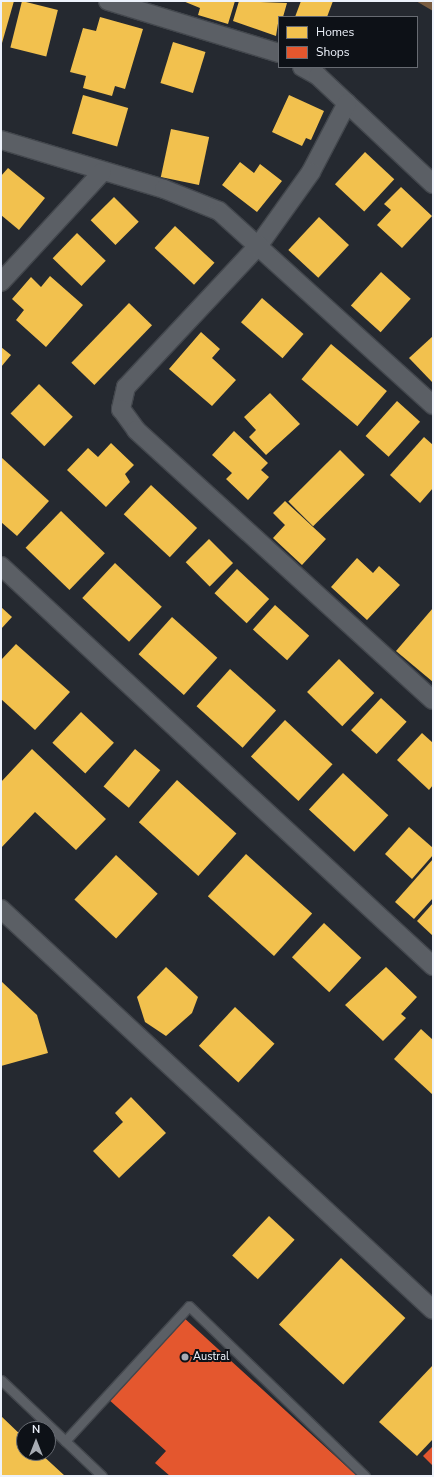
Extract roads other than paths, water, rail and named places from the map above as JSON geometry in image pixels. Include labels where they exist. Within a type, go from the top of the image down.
[{"type":"street","points":[[108,1],[278,53]]},
{"type":"street","points":[[303,68],[347,103],[433,184]]},
{"type":"street","points":[[347,103],[311,172],[259,245],[126,387],[121,409],[136,430],[433,700]]},
{"type":"street","points":[[1,140],[102,172],[164,189],[219,212],[259,245],[433,405]]},
{"type":"street","points":[[1,282],[102,172]]},
{"type":"street","points":[[1,566],[433,966]]},
{"type":"street","points":[[1,909],[433,1310]]},
{"type":"lane","points":[[65,1441],[189,1306],[365,1476]]},
{"type":"lane","points":[[1,1380],[102,1476]]},
{"type":"place","name":"Austral","points":[[185,1357]]}]
